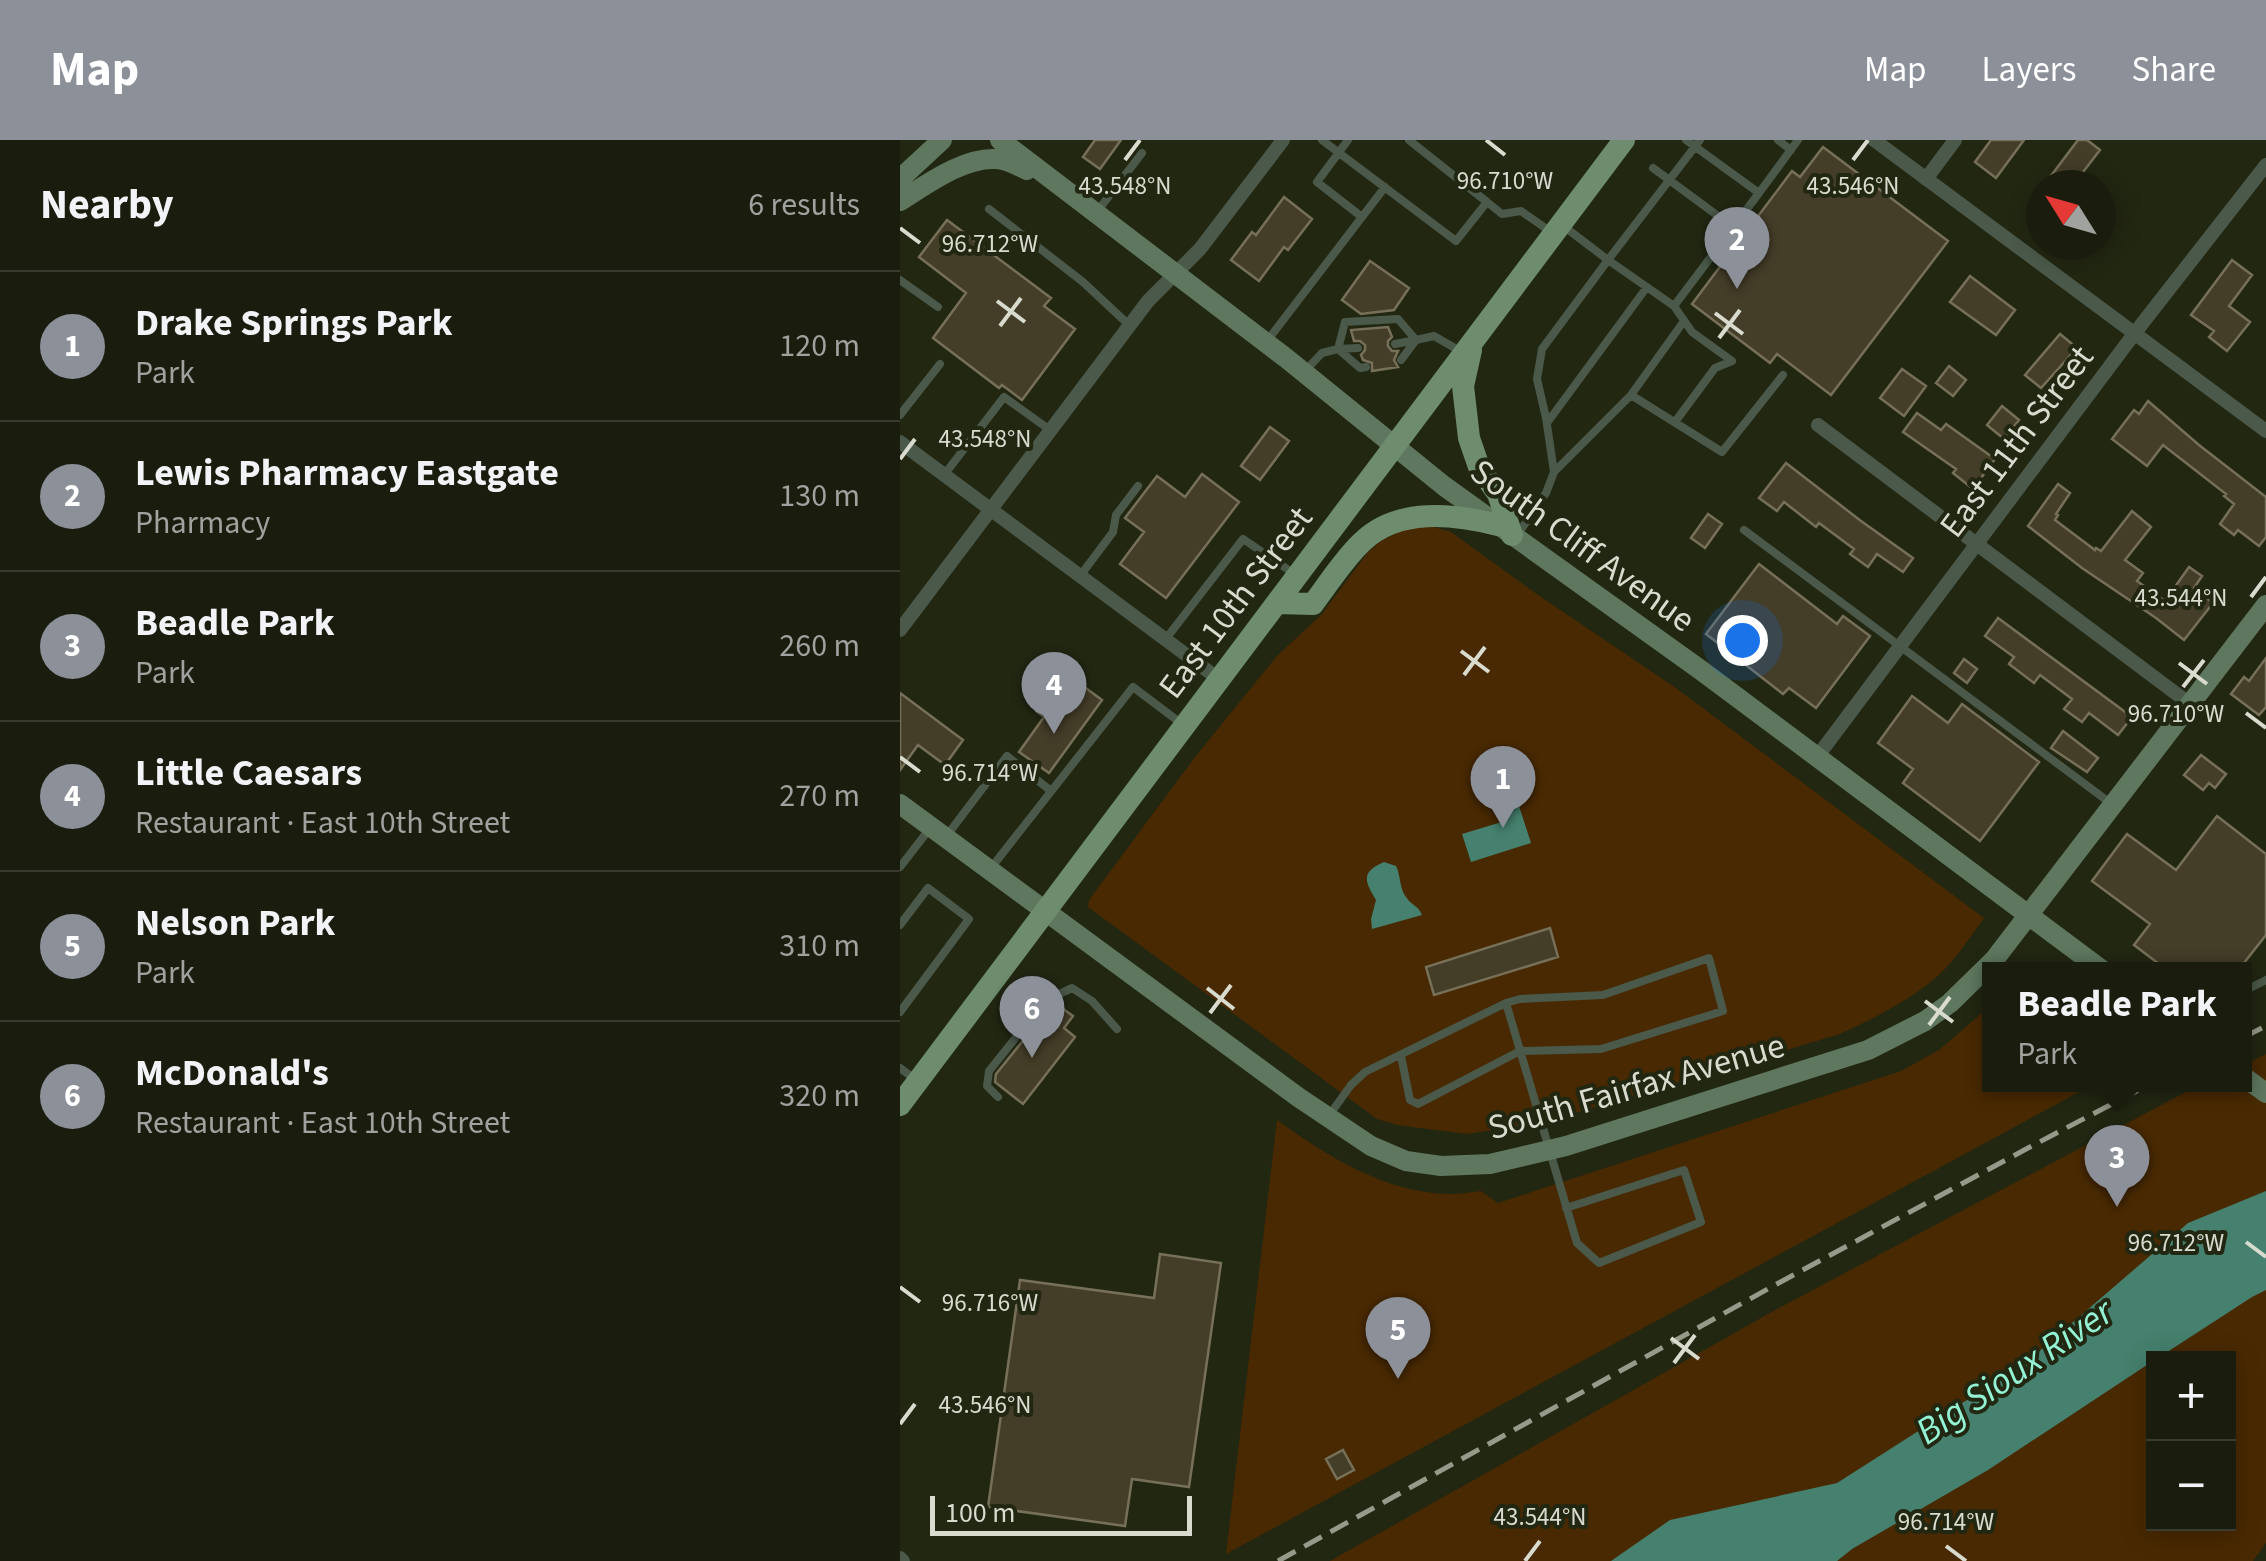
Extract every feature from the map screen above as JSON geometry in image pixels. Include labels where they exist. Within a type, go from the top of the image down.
[{"type":"main road","name":"East 10th Street","points":[[900,1106],[909,1075],[1046,913],[1624,140]]},
{"type":"main road","points":[[1469,346],[1463,386],[1468,438],[1479,467],[1498,494],[1508,533]]},
{"type":"main road","points":[[1278,603],[1314,604],[1365,538],[1407,518],[1470,518],[1508,533]]},
{"type":"street","points":[[900,179],[942,140]]},
{"type":"street","points":[[1000,140],[1064,189]]},
{"type":"street","points":[[900,630],[1129,325],[1200,250],[1283,140]]},
{"type":"street","points":[[1874,140],[2266,432]]},
{"type":"street","points":[[1926,179],[1955,140]]},
{"type":"street","points":[[900,201],[950,170],[996,158],[1064,189]]},
{"type":"street","name":"East 11th Street","points":[[1817,756],[2266,165]]},
{"type":"street","name":"South Cliff Avenue","points":[[1064,189],[1508,533],[1817,756],[2092,962]]},
{"type":"street","points":[[1818,426],[2190,704]]},
{"type":"street","points":[[900,442],[1220,680]]},
{"type":"street","name":"South Fairfax Avenue","points":[[1990,962],[2266,605]]},
{"type":"street","name":"South Fairfax Avenue","points":[[900,804],[1217,1039],[1371,1146],[1406,1161],[1441,1166],[1490,1164],[1548,1150],[1834,1062],[1898,1035],[1950,1004],[1982,971]]},
{"type":"lane","points":[[1322,140],[1456,242],[1486,202]]},
{"type":"lane","points":[[1348,140],[1317,182],[1362,218]]},
{"type":"lane","points":[[1408,140],[1502,214],[1521,211],[1558,229],[1648,286],[1674,306],[1692,332],[1732,361],[1715,368],[1675,422]]},
{"type":"lane","points":[[1686,140],[1697,143],[1759,193]]},
{"type":"lane","points":[[1778,140],[1791,150]]},
{"type":"lane","points":[[1674,306],[1798,140]]},
{"type":"lane","points":[[1554,472],[1537,378],[1542,349],[1697,143]]},
{"type":"lane","points":[[1096,213],[1142,154]]},
{"type":"lane","points":[[1652,168],[1733,227]]},
{"type":"lane","points":[[1266,342],[1385,187]]},
{"type":"lane","points":[[989,209],[1083,282],[1129,325]]},
{"type":"lane","points":[[900,280],[938,307]]},
{"type":"lane","points":[[1547,423],[1648,286]]},
{"type":"lane","points":[[1338,350],[1345,322],[1398,319],[1416,340]]},
{"type":"lane","points":[[1508,533],[1546,493],[1554,472],[1632,395],[1684,320]]},
{"type":"lane","points":[[1395,344],[1434,336],[1469,346]]},
{"type":"lane","points":[[1401,360],[1416,340]]},
{"type":"lane","points":[[1304,372],[1322,353],[1358,348]]},
{"type":"lane","points":[[1338,350],[1360,368],[1366,367]]},
{"type":"lane","points":[[900,415],[940,364]]},
{"type":"lane","points":[[1632,395],[1722,452],[1783,375]]},
{"type":"lane","points":[[944,475],[1004,397],[1050,430]]},
{"type":"lane","points":[[1080,576],[1114,532],[1116,515],[1138,486]]},
{"type":"lane","points":[[1744,530],[2113,805]]},
{"type":"lane","points":[[1165,640],[1243,539],[1298,576]]},
{"type":"lane","points":[[989,870],[1133,687],[1186,726]]},
{"type":"lane","points":[[900,867],[938,832],[1007,756],[1051,791]]},
{"type":"lane","points":[[900,926],[928,888],[970,919],[900,1012]]},
{"type":"lane","points":[[900,905],[910,912]]},
{"type":"lane","points":[[1328,1117],[1365,1072],[1520,999],[1602,995],[1709,958],[1723,1011],[1601,1049],[1520,1051],[1418,1104],[1410,1100],[1401,1056]]},
{"type":"lane","points":[[998,1097],[987,1086],[989,1072],[1046,1000],[1072,988],[1092,1001],[1117,1030]]},
{"type":"lane","points":[[1506,1004],[1548,1150],[1566,1208],[1577,1243],[1599,1263],[1701,1222],[1684,1170],[1566,1208]]},
{"type":"shaded area","points":[[1430,526],[1451,532],[1676,688],[1984,918],[1952,961],[1905,1000],[1840,1034],[1555,1119],[1467,1134],[1377,1119],[1088,907],[1089,900],[1195,757],[1277,656],[1321,615],[1368,552],[1409,527]]},
{"type":"shaded area","points":[[1982,1013],[1982,1092],[2079,1092],[1226,1554],[1277,1120],[1316,1147],[1380,1180],[1426,1192],[1481,1191],[1498,1203],[1901,1071],[1939,1050]]},
{"type":"shaded area","points":[[2266,1054],[2266,1543],[2253,1561],[1330,1561],[1777,1309],[2186,1092],[2252,1092],[2252,1061]]},
{"type":"water","points":[[1519,806],[1531,843],[1471,862],[1462,834],[1505,821],[1503,811]]},
{"type":"water","points":[[1384,862],[1396,866],[1404,893],[1422,915],[1372,929],[1376,900],[1367,878],[1371,870]]},
{"type":"water","name":"Big Sioux River","points":[[2266,1191],[2266,1290],[2169,1351],[2146,1351],[2146,1366],[1988,1470],[1837,1561],[1611,1561],[1670,1520],[1837,1483],[2028,1361],[2188,1223]]},
{"type":"building","points":[[1095,140],[1121,140],[1100,169],[1083,157]]},
{"type":"building","points":[[1991,140],[2024,140],[1996,178],[1975,162]]},
{"type":"building","points":[[2078,140],[2087,140],[2100,150],[2085,170],[2055,170]]},
{"type":"building","points":[[1823,147],[1948,241],[1831,395],[1777,354],[1770,363],[1692,304],[1792,171],[1800,177]]},
{"type":"building","points":[[1284,197],[1312,219],[1288,250],[1284,247],[1259,281],[1231,260],[1252,232],[1256,235]]},
{"type":"building","points":[[947,220],[1051,298],[1044,306],[1075,329],[1022,400],[1002,385],[999,388],[933,338],[966,293],[919,257]]},
{"type":"building","points":[[2232,260],[2252,275],[2229,306],[2250,322],[2227,351],[2209,337],[2214,331],[2191,315]]},
{"type":"building","points":[[1370,261],[1409,288],[1394,310],[1361,314],[1342,300]]},
{"type":"building","points":[[1970,276],[2015,310],[1996,335],[1950,302]]},
{"type":"building","points":[[1388,327],[1392,337],[1388,346],[1398,351],[1394,360],[1398,367],[1372,371],[1372,363],[1361,355],[1365,345],[1354,341],[1351,330]]},
{"type":"building","points":[[2060,334],[2077,348],[2041,388],[2025,375]]},
{"type":"building","points":[[1949,366],[1966,380],[1953,396],[1936,383]]},
{"type":"building","points":[[1902,369],[1926,386],[1904,416],[1880,398]]},
{"type":"building","points":[[2148,401],[2266,497],[2266,537],[2259,546],[2238,530],[2234,535],[2220,524],[2234,504],[2163,445],[2147,466],[2112,439],[2134,410],[2139,414]]},
{"type":"building","points":[[2002,406],[2019,420],[2004,439],[1987,425]]},
{"type":"building","points":[[1917,413],[1941,430],[1946,424],[1995,459],[1973,489],[1953,473],[1956,469],[1903,432]]},
{"type":"building","points":[[1270,427],[1289,441],[1260,480],[1241,466]]},
{"type":"building","points":[[1786,463],[1913,558],[1903,572],[1877,554],[1868,567],[1850,554],[1854,549],[1819,523],[1816,527],[1784,502],[1777,511],[1759,498]]},
{"type":"building","points":[[1202,474],[1239,502],[1166,598],[1120,564],[1144,532],[1125,518],[1157,476],[1185,497]]},
{"type":"building","points":[[2058,484],[2070,493],[2055,520],[2095,550],[2101,551],[2132,511],[2151,527],[2125,560],[2143,573],[2137,581],[2165,601],[2189,567],[2202,576],[2194,588],[2213,603],[2184,640],[2028,526]]},
{"type":"building","points":[[1708,514],[1722,524],[1705,548],[1691,538]]},
{"type":"building","points":[[1759,564],[1837,624],[1843,616],[1870,636],[1816,708],[1789,688],[1783,694],[1706,634]]},
{"type":"building","points":[[1998,618],[2132,717],[2118,735],[2089,713],[2082,722],[2064,709],[2072,699],[2040,675],[2034,683],[2009,664],[2014,657],[1985,636]]},
{"type":"building","points":[[2266,658],[2266,707],[2259,715],[2231,694],[2244,677],[2249,681]]},
{"type":"building","points":[[1964,659],[1977,669],[1967,683],[1954,673]]},
{"type":"building","points":[[1075,680],[1102,700],[1049,773],[1019,752],[1044,717],[1036,711],[1046,698],[1056,706]]},
{"type":"building","points":[[900,693],[963,740],[945,765],[918,745],[900,770]]},
{"type":"building","points":[[1912,696],[1948,723],[1962,704],[2039,762],[1980,841],[1903,783],[1913,769],[1878,743]]},
{"type":"building","points":[[2063,731],[2098,758],[2087,772],[2051,748]]},
{"type":"building","points":[[2201,755],[2226,774],[2215,788],[2209,783],[2203,790],[2184,775]]},
{"type":"building","points":[[2217,816],[2266,854],[2266,935],[2245,962],[2156,962],[2134,945],[2150,924],[2092,881],[2127,834],[2176,870]]},
{"type":"building","points":[[1550,928],[1558,957],[1434,995],[1426,967]]},
{"type":"building","points":[[1059,1006],[1073,1016],[1064,1028],[1075,1037],[1023,1104],[995,1082],[996,1074],[1043,1016],[1049,1020]]},
{"type":"building","points":[[1160,1254],[1221,1263],[1189,1487],[1132,1479],[1125,1526],[988,1507],[1020,1280],[1154,1298]]},
{"type":"building","points":[[1343,1450],[1354,1470],[1337,1479],[1326,1459]]},
{"type":"railway","points":[[2252,1033],[2266,1026]]},
{"type":"railway","points":[[1278,1561],[1775,1285],[2135,1092]]},
{"type":"place","name":"Lewis Pharmacy Eastgate","points":[[1737,289]]},
{"type":"place","name":"Little Caesars","points":[[1054,734]]},
{"type":"place","name":"Drake Springs Park","points":[[1503,828]]},
{"type":"place","name":"McDonald's","points":[[1032,1058]]},
{"type":"place","name":"Beadle Park","points":[[2117,1207]]},
{"type":"place","name":"Nelson Park","points":[[1398,1379]]}]
